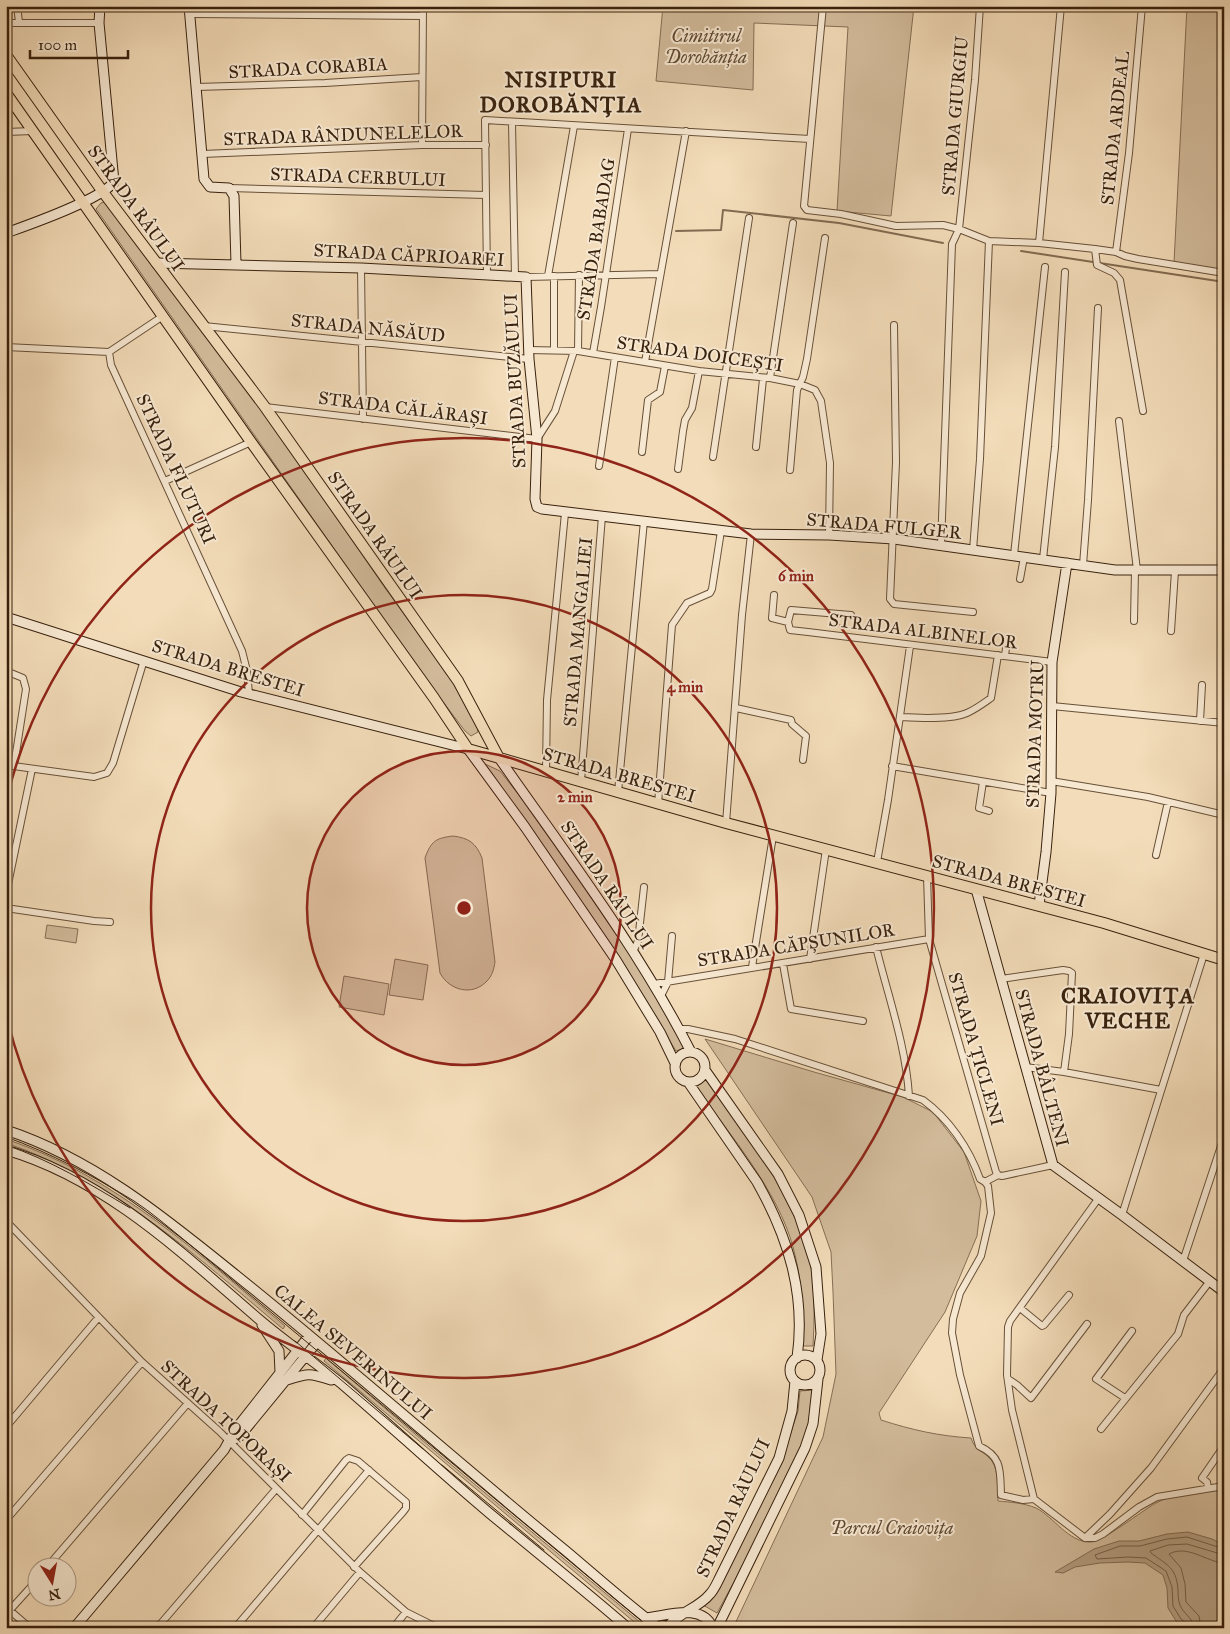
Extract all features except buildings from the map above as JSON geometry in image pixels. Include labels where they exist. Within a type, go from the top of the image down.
[{"type":"main road","points":[[6,233],[83,202],[103,192],[114,182],[99,23],[100,6]]},
{"type":"main road","points":[[189,10],[204,179],[210,187],[229,188],[234,196],[236,264]]},
{"type":"main road","name":"STRADA RÂULUI","points":[[6,55],[103,192],[265,407],[458,680],[499,758],[662,996],[692,1052],[701,1056],[705,1062],[705,1070],[778,1174],[800,1215],[816,1268],[821,1334],[816,1360],[821,1369],[818,1379],[813,1424],[806,1448],[715,1628]]},
{"type":"main road","name":"STRADA RÂULUI","points":[[6,93],[468,749],[525,827],[616,960],[660,1032],[675,1062],[677,1076],[681,1080],[688,1082],[758,1182],[767,1198],[788,1248],[796,1284],[799,1344],[797,1358],[793,1361],[790,1369],[791,1376],[795,1381],[792,1411],[779,1458],[720,1577],[710,1594],[672,1620],[667,1628]]},
{"type":"main road","name":"STRADA CĂPRIOAREI","points":[[156,263],[361,268],[526,277]]},
{"type":"main road","name":"STRADA BUZĂULUI","points":[[526,277],[529,355],[537,439],[535,499],[537,507],[542,509]]},
{"type":"main road","name":"STRADA FULGER","points":[[542,509],[751,534],[829,535],[894,539],[1115,570],[1224,570]]},
{"type":"main road","name":"STRADA MOTRU","points":[[1039,905],[1051,793],[1052,662],[1067,563]]},
{"type":"main road","name":"STRADA BRESTEI","points":[[6,616],[250,694],[468,749],[773,836],[1104,923],[1224,960]]},
{"type":"main road","points":[[445,743],[453,734],[453,726]]},
{"type":"main road","name":"STRADA BÂLTENI","points":[[976,889],[1052,1165],[1224,1292]]},
{"type":"main road","points":[[675,1062],[681,1054],[692,1052]]},
{"type":"main road","points":[[688,1082],[700,1079],[705,1070]]},
{"type":"main road","name":"CALEA SEVERINULUI","points":[[6,1130],[32,1138],[132,1194],[313,1339],[659,1628]]},
{"type":"main road","name":"CALEA SEVERINULUI","points":[[6,1150],[42,1163],[67,1175],[134,1216],[340,1383],[481,1506],[597,1600],[628,1628]]},
{"type":"main road","points":[[260,1320],[268,1336],[279,1351],[280,1372]]},
{"type":"main road","points":[[74,1628],[229,1442],[235,1430],[280,1372],[313,1339]]},
{"type":"main road","points":[[229,1442],[240,1436],[286,1380],[301,1353]]},
{"type":"main road","points":[[797,1358],[807,1355],[816,1360]]},
{"type":"main road","points":[[286,1380],[313,1373],[340,1383]]},
{"type":"main road","points":[[795,1381],[803,1386],[808,1386],[818,1379]]},
{"type":"main road","points":[[645,1618],[695,1612],[701,1614],[715,1628]]},
{"type":"street","points":[[17,6],[19,22]]},
{"type":"street","points":[[422,145],[423,6]]},
{"type":"street","points":[[823,6],[804,206],[808,210],[840,214],[896,226],[943,225],[989,241],[1039,242],[1095,249],[1116,252],[1138,259],[1224,273]]},
{"type":"street","name":"STRADA GIURGIU","points":[[940,545],[952,244],[959,229],[975,80],[980,6]]},
{"type":"street","points":[[1039,242],[1061,6]]},
{"type":"street","name":"STRADA ARDEAL","points":[[1116,252],[1129,153],[1142,6]]},
{"type":"street","points":[[189,10],[423,16]]},
{"type":"street","points":[[6,23],[99,23]]},
{"type":"street","name":"STRADA CORABIA","points":[[196,88],[422,77]]},
{"type":"street","name":"STRADA RÂNDUNELELOR","points":[[486,120],[810,139]]},
{"type":"street","name":"STRADA BUZĂULUI","points":[[486,120],[487,276]]},
{"type":"street","points":[[512,123],[515,277]]},
{"type":"street","points":[[554,350],[551,276],[574,126]]},
{"type":"street","name":"STRADA BABADAG","points":[[593,354],[628,129]]},
{"type":"street","points":[[6,132],[33,131]]},
{"type":"street","points":[[646,362],[686,131]]},
{"type":"street","name":"STRADA RÂNDUNELELOR","points":[[202,154],[422,145],[486,146]]},
{"type":"street","name":"STRADA CERBULUI","points":[[229,188],[486,195]]},
{"type":"street","points":[[713,457],[749,218]]},
{"type":"street","points":[[756,447],[793,223]]},
{"type":"street","points":[[790,470],[797,390],[803,377],[826,238]]},
{"type":"street","points":[[973,550],[980,459],[989,241]]},
{"type":"street","points":[[1095,249],[1097,265],[1114,273],[1120,280],[1143,411]]},
{"type":"street","points":[[1014,556],[1045,267]]},
{"type":"street","points":[[361,268],[363,419]]},
{"type":"street","points":[[1043,559],[1055,448],[1065,272]]},
{"type":"street","name":"STRADA CĂPRIOAREI","points":[[526,277],[660,274]]},
{"type":"street","points":[[537,439],[554,411],[576,351],[579,275]]},
{"type":"street","points":[[1083,565],[1098,308]]},
{"type":"street","points":[[6,347],[109,352],[163,316]]},
{"type":"street","points":[[894,325],[896,462],[891,602],[894,604],[973,612]]},
{"type":"street","name":"STRADA NĂSĂUD","points":[[204,326],[362,342],[529,355]]},
{"type":"street","name":"STRADA DOICEȘTI","points":[[529,355],[554,350],[576,351],[665,366],[800,384],[815,390],[819,396],[823,411],[830,463],[829,535]]},
{"type":"street","name":"STRADA FLUTURI","points":[[109,352],[111,365],[242,651],[250,694]]},
{"type":"street","points":[[599,466],[615,357]]},
{"type":"street","points":[[642,452],[648,400],[660,392],[665,366]]},
{"type":"street","points":[[678,469],[685,420],[692,408],[699,371]]},
{"type":"street","name":"STRADA CĂLĂRAȘI","points":[[265,407],[537,439]]},
{"type":"street","points":[[1119,421],[1136,570],[1134,621]]},
{"type":"street","points":[[165,481],[251,442]]},
{"type":"street","points":[[546,772],[547,700],[565,513]]},
{"type":"street","name":"STRADA MANGALIEI","points":[[580,781],[602,516]]},
{"type":"street","points":[[618,792],[644,521]]},
{"type":"street","points":[[658,804],[672,625],[687,603],[710,593],[721,531]]},
{"type":"street","points":[[726,823],[742,615],[751,534]]},
{"type":"street","points":[[1020,579],[1024,557]]},
{"type":"street","points":[[1171,631],[1175,571]]},
{"type":"street","points":[[774,595],[772,618],[788,622],[791,610],[851,614]]},
{"type":"street","name":"STRADA ALBINELOR","points":[[788,622],[790,630],[1052,662]]},
{"type":"street","points":[[900,717],[939,717],[966,713],[991,698],[1001,656],[1007,640]]},
{"type":"street","points":[[876,862],[885,817],[910,646]]},
{"type":"street","points":[[6,672],[23,678],[26,689],[10,766],[94,777],[107,773],[114,763],[144,660]]},
{"type":"street","points":[[1200,720],[1202,684]]},
{"type":"street","points":[[1052,706],[1224,723]]},
{"type":"street","points":[[736,708],[791,720],[792,724],[806,736],[803,760]]},
{"type":"street","points":[[892,766],[1051,793]]},
{"type":"street","points":[[6,894],[32,769]]},
{"type":"street","points":[[1051,781],[1112,790],[1224,814]]},
{"type":"street","points":[[983,782],[979,808],[989,811]]},
{"type":"street","points":[[1156,855],[1168,802]]},
{"type":"street","points":[[752,967],[773,836]]},
{"type":"street","points":[[810,959],[826,849]]},
{"type":"street","name":"STRADA ȚICLENI","points":[[927,876],[928,939],[998,1175]]},
{"type":"street","points":[[633,952],[638,942],[644,887]]},
{"type":"street","points":[[6,908],[110,922]]},
{"type":"street","points":[[662,996],[668,982],[672,936]]},
{"type":"street","name":"STRADA CĂPȘUNILOR","points":[[654,984],[928,939]]},
{"type":"street","points":[[876,947],[898,1034],[909,1096]]},
{"type":"street","points":[[1122,1215],[1204,954]]},
{"type":"street","points":[[783,964],[791,1009],[863,1021]]},
{"type":"street","points":[[1001,979],[1057,970],[1069,970],[1072,973],[1069,1034],[1064,1072]]},
{"type":"street","points":[[680,1029],[735,1039],[923,1100],[937,1110],[965,1146],[980,1179],[988,1186],[991,1213],[981,1256],[960,1293],[953,1319],[952,1333],[960,1375],[979,1446],[996,1456],[999,1465],[1001,1496],[1034,1500],[1085,1538],[1096,1538],[1157,1497],[1224,1486]]},
{"type":"street","points":[[1025,1067],[1064,1072],[1161,1090]]},
{"type":"street","points":[[1183,1261],[1224,1138]]},
{"type":"street","points":[[985,1182],[998,1175],[1002,1176],[1052,1165]]},
{"type":"street","points":[[1034,1500],[1012,1410],[1008,1379],[1008,1327],[1098,1199]]},
{"type":"street","name":"STRADA TOPORAȘI","points":[[6,1221],[142,1362],[188,1402],[354,1567],[406,1612],[438,1628]]},
{"type":"street","points":[[1101,1429],[1178,1334],[1184,1315],[1210,1281]]},
{"type":"street","points":[[1020,1308],[1042,1326],[1069,1296]]},
{"type":"street","points":[[6,1427],[98,1318]]},
{"type":"street","points":[[1008,1379],[1031,1398],[1087,1324]]},
{"type":"street","points":[[1125,1398],[1096,1378],[1132,1331]]},
{"type":"street","points":[[6,1520],[142,1362]]},
{"type":"street","points":[[1085,1538],[1110,1514],[1151,1468],[1224,1368]]},
{"type":"street","points":[[57,1556],[188,1402]]},
{"type":"street","points":[[1208,1488],[1207,1482],[1202,1478],[1224,1446]]},
{"type":"street","points":[[302,1515],[346,1460],[354,1458],[406,1502],[406,1508],[354,1567]]},
{"type":"street","points":[[235,1628],[369,1470]]},
{"type":"street","points":[[157,1628],[276,1488]]},
{"type":"street","points":[[313,1628],[360,1572]]},
{"type":"street","points":[[28,1588],[8,1609],[30,1628]]},
{"type":"street","points":[[393,1628],[406,1612]]},
{"type":"green space","name":"Cimitirul Dorobănția","points":[[663,6],[914,6],[891,216],[837,211],[848,27],[754,23],[753,90],[656,81]]},
{"type":"green space","points":[[1187,6],[1224,6],[1224,272],[1174,263]]},
{"type":"green space","points":[[105,202],[271,422],[385,588],[461,693],[477,725],[478,732],[471,736],[465,731],[419,670],[96,209],[101,203]]},
{"type":"green space","points":[[485,764],[500,771],[537,818],[630,954],[687,1047],[676,1051],[620,959]]},
{"type":"green space","points":[[453,836],[471,842],[482,858],[495,962],[487,981],[475,989],[468,990],[449,984],[440,973],[425,858],[435,841]]},
{"type":"green space","points":[[47,925],[78,929],[76,943],[45,938]]},
{"type":"green space","points":[[395,959],[428,965],[423,1000],[389,995]]},
{"type":"green space","points":[[344,976],[389,984],[384,1015],[339,1007]]},
{"type":"green space","name":"Parcul Craiovița","points":[[705,1039],[903,1097],[933,1112],[964,1152],[981,1201],[977,1236],[945,1312],[879,1413],[881,1420],[926,1432],[971,1438],[975,1446],[989,1457],[994,1465],[997,1475],[998,1501],[1036,1508],[1068,1534],[1082,1541],[1090,1542],[1103,1537],[1162,1500],[1179,1495],[1224,1489],[1224,1628],[733,1628],[823,1437],[836,1374],[833,1292],[831,1252],[812,1197]]},
{"type":"green space","points":[[708,1078],[767,1164],[792,1210],[809,1259],[813,1278],[813,1346],[803,1346],[803,1308],[800,1284],[796,1259],[786,1226],[765,1184],[696,1087]]},
{"type":"green space","points":[[6,1139],[46,1155],[120,1195],[188,1245],[285,1326],[283,1329],[153,1223],[83,1178],[45,1159],[6,1143]]},
{"type":"green space","points":[[326,1358],[647,1628],[641,1628],[324,1361]]},
{"type":"green space","points":[[813,1390],[808,1428],[795,1462],[717,1613],[703,1605],[782,1459],[798,1411],[800,1391]]},
{"type":"water","points":[[1188,1532],[1212,1539],[1224,1545],[1224,1628],[1190,1628],[1178,1624],[1168,1608],[1167,1588],[1163,1575],[1145,1563],[1100,1563],[1075,1567],[1063,1573],[1055,1572],[1094,1549],[1119,1541],[1139,1541],[1167,1534]]},
{"type":"waterway","points":[[676,231],[721,230],[723,210],[839,223],[943,243]]},
{"type":"waterway","points":[[1021,251],[1224,282]]},
{"type":"tram line","points":[[6,1137],[39,1150],[87,1174],[153,1214],[650,1628]]},
{"type":"tram line","points":[[6,1145],[54,1165],[130,1208]]},
{"type":"tram line","points":[[295,1341],[423,1449]]},
{"type":"tram line","points":[[442,1465],[544,1550]]},
{"type":"district","name":"NISIPURI DOROBĂNȚIA","points":[[561,92]]},
{"type":"district","name":"CRAIOVIȚA VECHE","points":[[1128,1008]]}]
